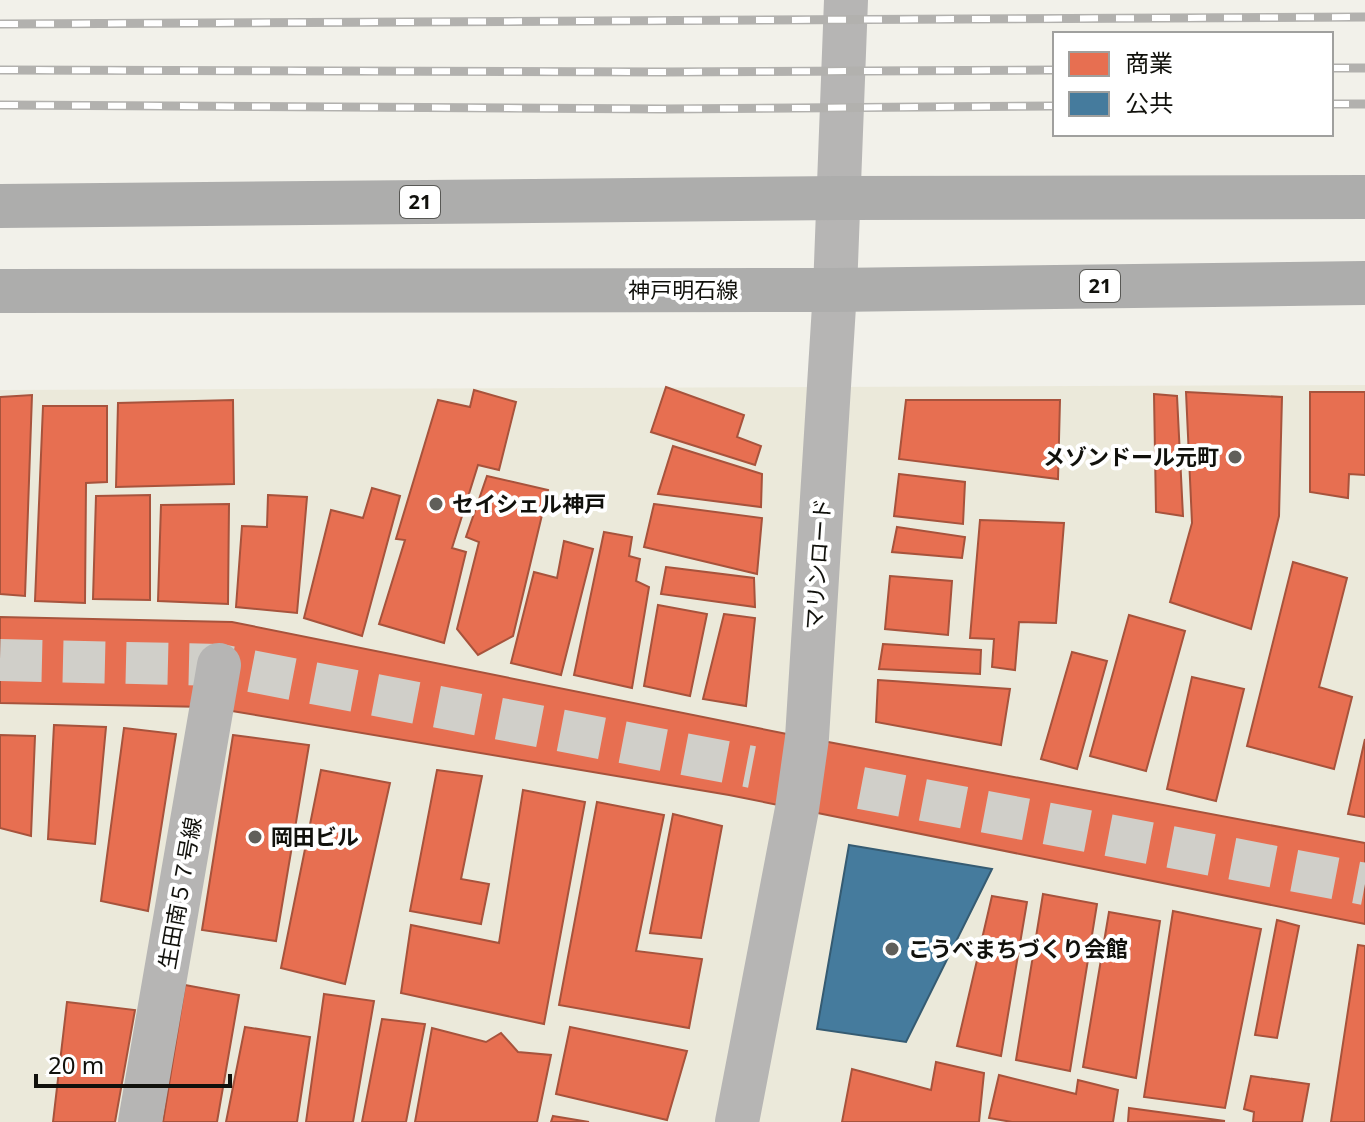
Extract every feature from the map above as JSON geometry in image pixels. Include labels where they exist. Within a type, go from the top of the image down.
[{"type":"main road","name":"21","points":[[0,206],[839,198],[1365,197]]},
{"type":"main road","name":"神戸明石線","points":[[0,291],[835,290],[1365,283]]},
{"type":"street","name":"マリンロード","points":[[737,1122],[797,809],[807,738],[835,290],[846,0]]},
{"type":"street","name":"生田南５７号線","points":[[140,1122],[219,665]]},
{"type":"shaded area","points":[[1365,385],[1365,1122],[0,1122],[0,390]]},
{"type":"building: 商業","points":[[666,387],[744,415],[737,437],[761,446],[755,465],[651,432]]},
{"type":"building: 商業","name":"セイシェル神戸","points":[[474,390],[516,402],[499,470],[478,465],[452,548],[466,552],[444,643],[379,624],[405,540],[396,539],[438,400],[470,407]]},
{"type":"building: 商業","name":"メゾンドール元町","points":[[1186,392],[1282,397],[1279,516],[1251,629],[1170,602],[1192,523]]},
{"type":"building: 商業","points":[[1310,392],[1365,392],[1365,475],[1349,474],[1348,498],[1310,492]]},
{"type":"building: 商業","points":[[1154,394],[1177,396],[1183,516],[1156,512]]},
{"type":"building: 商業","points":[[32,395],[25,596],[0,594],[0,397]]},
{"type":"building: 商業","points":[[233,400],[234,484],[116,487],[118,403]]},
{"type":"building: 商業","points":[[906,400],[1060,400],[1058,479],[899,459]]},
{"type":"building: 商業","points":[[43,406],[107,406],[107,482],[86,483],[85,603],[35,601]]},
{"type":"building: 商業","points":[[673,446],[762,474],[761,507],[658,494]]},
{"type":"building: 商業","points":[[899,474],[965,482],[963,524],[894,516]]},
{"type":"building: 商業","points":[[487,476],[548,490],[513,636],[478,655],[457,629],[479,542],[466,537]]},
{"type":"building: 商業","points":[[372,488],[400,496],[362,636],[304,618],[331,510],[363,518]]},
{"type":"building: 商業","points":[[150,495],[150,600],[93,599],[96,496]]},
{"type":"building: 商業","points":[[268,495],[307,497],[297,613],[236,607],[242,526],[267,527]]},
{"type":"building: 商業","points":[[229,504],[228,604],[158,601],[161,505]]},
{"type":"building: 商業","points":[[654,504],[762,518],[757,574],[644,547]]},
{"type":"building: 商業","points":[[980,520],[1064,523],[1056,623],[1019,622],[1015,670],[992,667],[994,639],[970,638]]},
{"type":"building: 商業","points":[[897,527],[965,537],[962,558],[892,552]]},
{"type":"building: 商業","points":[[604,532],[632,537],[629,556],[640,559],[636,581],[649,587],[632,688],[574,675]]},
{"type":"building: 商業","points":[[564,541],[593,549],[561,675],[511,663],[534,572],[557,578]]},
{"type":"building: 商業","points":[[1293,562],[1347,578],[1319,687],[1352,697],[1334,769],[1247,746]]},
{"type":"building: 商業","points":[[666,567],[754,578],[755,607],[661,594]]},
{"type":"building: 商業","points":[[890,576],[952,581],[948,635],[885,629]]},
{"type":"building: 商業","points":[[658,605],[707,614],[690,696],[644,686]]},
{"type":"building: 商業","points":[[724,614],[755,618],[746,706],[703,699]]},
{"type":"building: 商業","points":[[1129,615],[1185,631],[1146,771],[1090,756]]},
{"type":"building: 商業","points":[[0,617],[232,622],[807,738],[1365,843],[1365,924],[729,795],[208,707],[0,703]]},
{"type":"building: 商業","points":[[883,644],[981,650],[980,674],[879,669]]},
{"type":"building: 商業","points":[[1072,652],[1107,661],[1077,769],[1041,759]]},
{"type":"building: 商業","points":[[1192,677],[1244,689],[1216,801],[1167,789]]},
{"type":"building: 商業","points":[[878,680],[1010,689],[1001,745],[876,722]]},
{"type":"building: 商業","points":[[54,725],[106,727],[95,844],[48,839]]},
{"type":"building: 商業","points":[[124,728],[176,734],[148,911],[101,901]]},
{"type":"building: 商業","points":[[0,735],[35,736],[31,836],[0,828]]},
{"type":"building: 商業","name":"岡田ビル","points":[[233,735],[309,745],[276,941],[202,930]]},
{"type":"building: 商業","points":[[1365,739],[1365,817],[1348,814]]},
{"type":"building: 商業","points":[[321,770],[390,783],[345,984],[281,968]]},
{"type":"building: 商業","points":[[437,770],[482,776],[461,879],[489,884],[481,924],[410,911]]},
{"type":"building: 商業","points":[[523,790],[585,802],[544,1024],[401,993],[411,925],[499,943]]},
{"type":"building: 商業","points":[[597,802],[664,815],[636,951],[702,959],[689,1028],[559,1005]]},
{"type":"building: 商業","points":[[673,814],[722,826],[701,938],[650,933]]},
{"type":"building: 商業","points":[[1043,894],[1097,904],[1070,1071],[1016,1060]]},
{"type":"building: 商業","points":[[992,896],[1027,902],[1001,1056],[957,1046]]},
{"type":"building: 商業","points":[[1173,911],[1261,929],[1225,1108],[1144,1097]]},
{"type":"building: 商業","points":[[1109,912],[1160,921],[1136,1078],[1083,1067]]},
{"type":"building: 商業","points":[[1277,920],[1299,926],[1277,1038],[1255,1035]]},
{"type":"building: 商業","points":[[1358,945],[1365,946],[1365,1122],[1331,1122]]},
{"type":"building: 商業","points":[[185,985],[239,995],[217,1122],[163,1122]]},
{"type":"building: 商業","points":[[324,994],[374,1001],[353,1122],[306,1122]]},
{"type":"building: 商業","points":[[67,1002],[135,1010],[115,1122],[53,1122]]},
{"type":"building: 商業","points":[[382,1019],[425,1024],[406,1122],[362,1122]]},
{"type":"building: 商業","points":[[245,1027],[310,1037],[297,1122],[226,1122]]},
{"type":"building: 商業","points":[[570,1027],[687,1051],[667,1120],[556,1094]]},
{"type":"building: 商業","points":[[432,1028],[486,1042],[501,1033],[518,1052],[551,1055],[537,1122],[415,1122]]},
{"type":"building: 商業","points":[[936,1062],[984,1073],[979,1122],[842,1122],[852,1069],[931,1090]]},
{"type":"building: 商業","points":[[999,1075],[1076,1094],[1078,1080],[1118,1090],[1113,1122],[1012,1122],[989,1118]]},
{"type":"building: 商業","points":[[1251,1076],[1309,1084],[1302,1122],[1253,1122],[1254,1112],[1244,1109]]},
{"type":"building: 商業","points":[[1129,1108],[1225,1121],[1128,1122]]},
{"type":"building: 商業","points":[[553,1116],[589,1122],[551,1122]]},
{"type":"building: 公共","name":"こうべまちづくり会館","points":[[849,845],[992,869],[906,1042],[817,1029]]},
{"type":"tunnel","points":[[0,660],[219,665],[752,767]]},
{"type":"tunnel","points":[[861,788],[1365,884]]},
{"type":"railway","points":[[0,24],[1365,17]]},
{"type":"railway","points":[[1333,68],[1365,68]]},
{"type":"railway","points":[[0,70],[1053,70]]},
{"type":"railway","points":[[1333,104],[1365,104]]},
{"type":"railway","points":[[0,105],[665,109],[1053,106]]},
{"type":"place","name":"メゾンドール元町","points":[[1235,457]]},
{"type":"place","name":"セイシェル神戸","points":[[436,504]]},
{"type":"place","name":"岡田ビル","points":[[255,837]]},
{"type":"place","name":"こうべまちづくり会館","points":[[892,949]]}]
